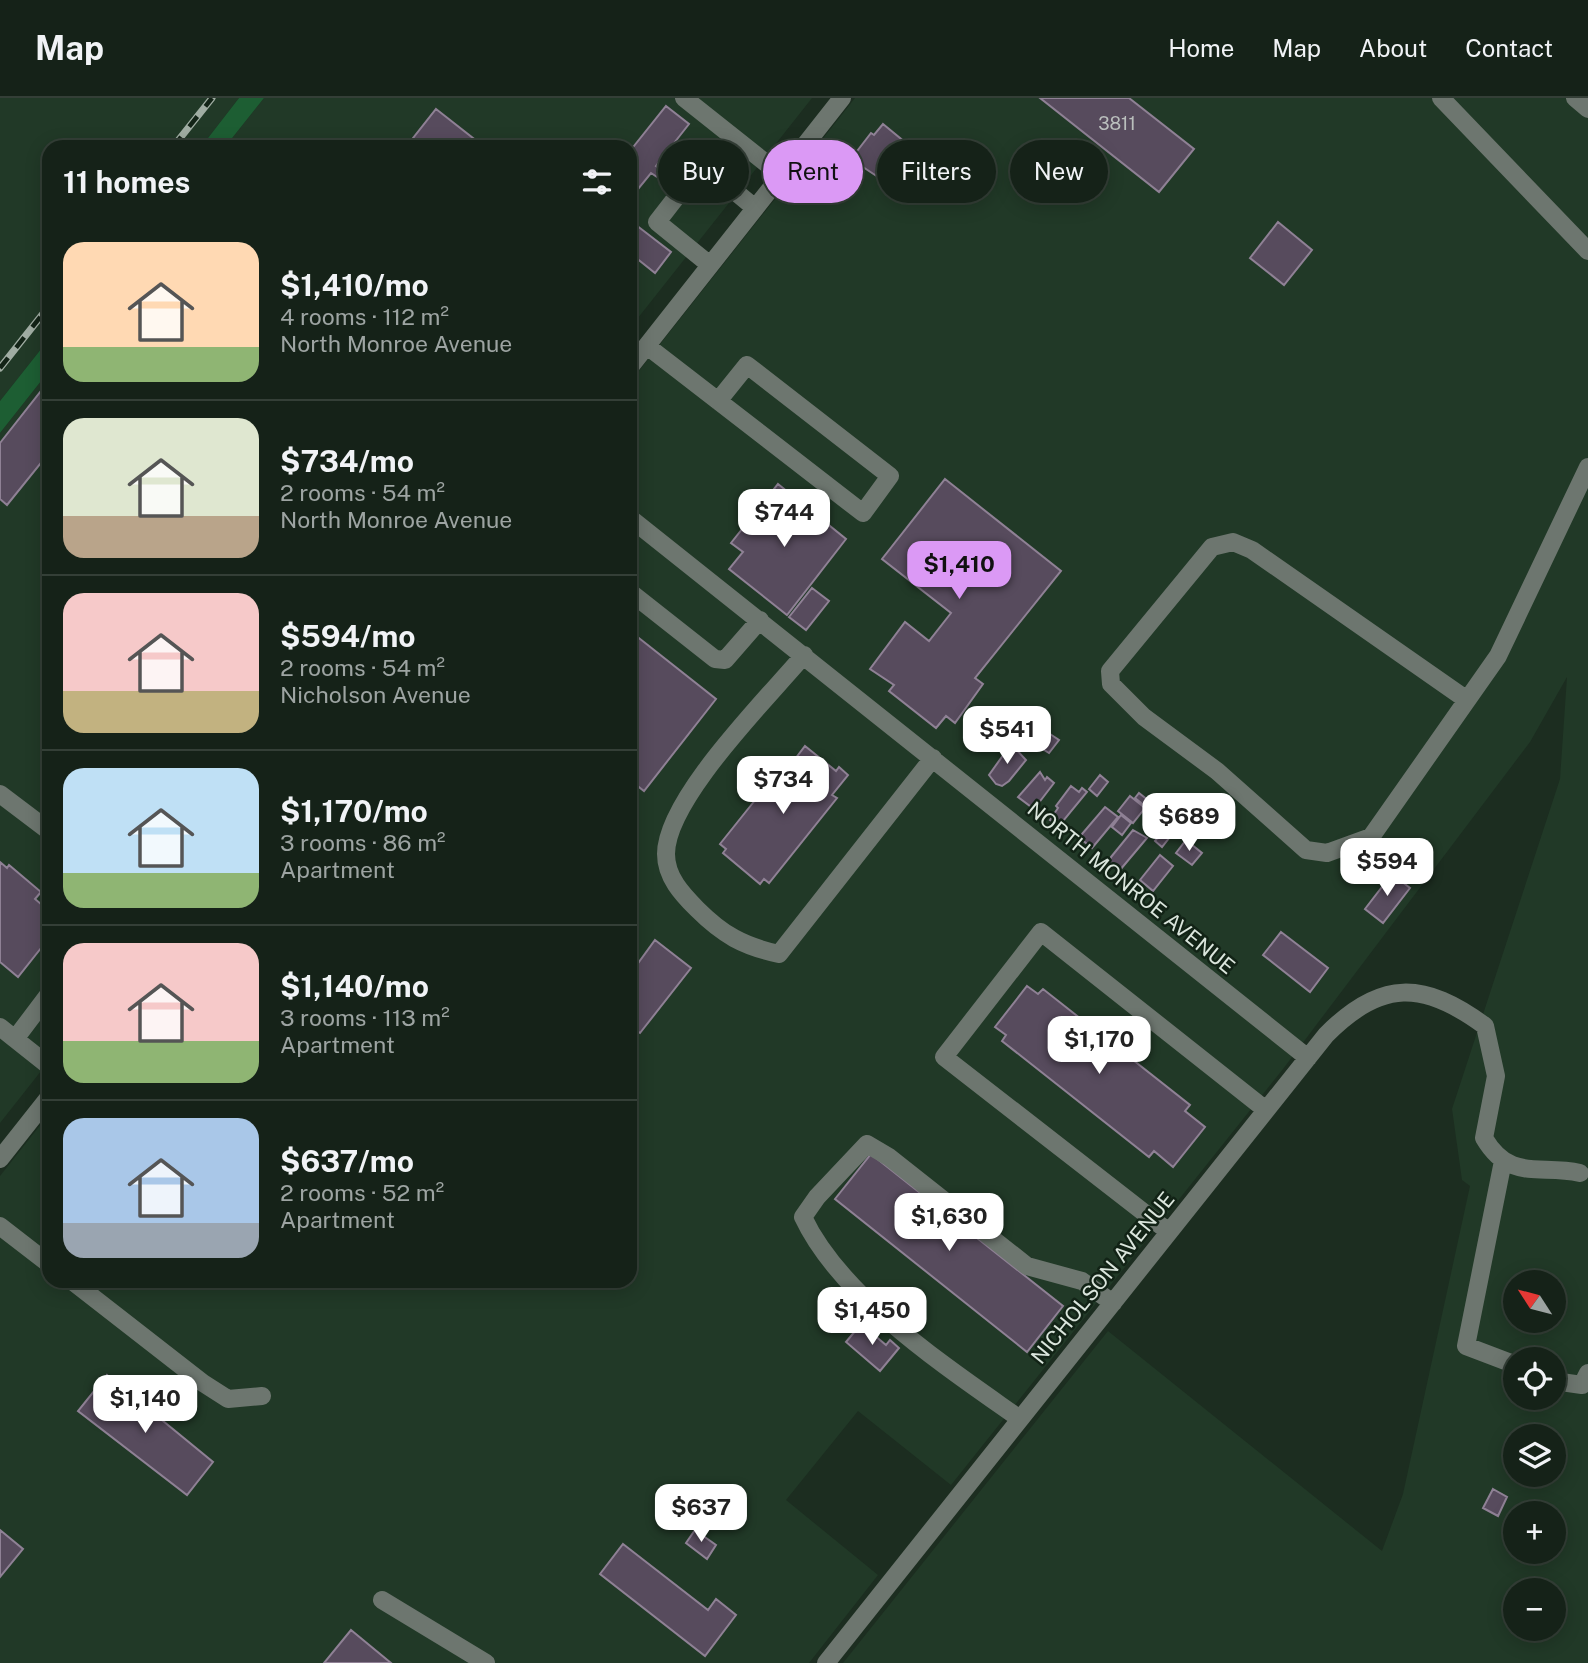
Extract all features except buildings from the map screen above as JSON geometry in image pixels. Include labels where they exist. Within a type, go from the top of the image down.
[{"type":"street","points":[[684,98],[763,161]]},
{"type":"street","points":[[809,140],[842,98]]},
{"type":"street","points":[[1441,98],[1588,251]]},
{"type":"street","points":[[1575,98],[1588,108]]},
{"type":"street","points":[[710,265],[657,222],[702,164],[755,208]]},
{"type":"street","points":[[637,358],[763,198]]},
{"type":"street","points":[[647,346],[718,401],[863,513],[890,476],[747,365],[718,401]]},
{"type":"street","points":[[1467,700],[1252,551],[1233,542],[1212,547],[1110,671],[1111,684],[1144,717],[1217,771],[1306,850],[1327,853],[1371,837],[1498,656],[1588,467]]},
{"type":"street","name":"NORTH MONROE AVENUE","points":[[637,523],[1308,1058]]},
{"type":"street","points":[[637,598],[715,659],[725,660],[732,655],[760,620]]},
{"type":"street","points":[[804,655],[688,792],[671,827],[666,856],[677,889],[713,925],[746,946],[779,954],[933,758]]},
{"type":"street","points":[[0,794],[42,826]]},
{"type":"street","points":[[1169,1232],[944,1057],[1041,932],[1266,1110]]},
{"type":"street","name":"NICHOLSON AVENUE","points":[[826,1663],[1337,1024],[1376,998],[1390,994],[1419,994],[1455,1004],[1485,1026],[1496,1076],[1485,1138],[1494,1154],[1503,1161]]},
{"type":"street","points":[[15,1039],[42,1003]]},
{"type":"street","points":[[0,1027],[42,1060]]},
{"type":"street","points":[[0,1159],[42,1106]]},
{"type":"street","points":[[1020,1419],[887,1319],[820,1250],[803,1217],[817,1197],[867,1144],[889,1157],[1027,1266],[1082,1281],[1113,1303]]},
{"type":"street","points":[[1503,1360],[1466,1346],[1503,1161],[1516,1169],[1560,1169],[1580,1173]]},
{"type":"street","points":[[0,1226],[42,1259]]},
{"type":"street","points":[[81,1288],[202,1383],[228,1399],[262,1396]]},
{"type":"street","points":[[1566,1383],[1582,1385],[1588,1373]]},
{"type":"street","points":[[382,1600],[485,1663]]},
{"type":"shaded area","points":[[0,98],[239,98],[206,140],[42,140],[42,348],[0,401]]},
{"type":"shaded area","points":[[264,98],[812,98],[779,140],[763,140],[763,160],[749,178],[749,140],[658,140],[658,203],[729,203],[637,319],[637,140],[231,140]]},
{"type":"shaded area","points":[[855,98],[1588,98],[1588,1663],[843,1663],[1108,1331],[1382,1551],[1403,1494],[1470,1186],[1462,1180],[1452,1109],[1560,779],[1567,677],[1530,742],[1283,1069],[951,1485],[858,1411],[786,1500],[878,1575],[809,1663],[0,1663],[0,1176],[42,1123],[42,1288],[637,1288],[637,373],[772,203],[863,203],[863,140],[822,140]]},
{"type":"shaded area","points":[[42,380],[42,1070],[0,1123],[0,433]]},
{"type":"green space","points":[[239,98],[264,98],[231,140],[206,140]]},
{"type":"green space","points":[[42,348],[42,380],[0,433],[0,401]]},
{"type":"railway","points":[[179,140],[212,98]]},
{"type":"railway","points":[[0,368],[42,315]]}]
